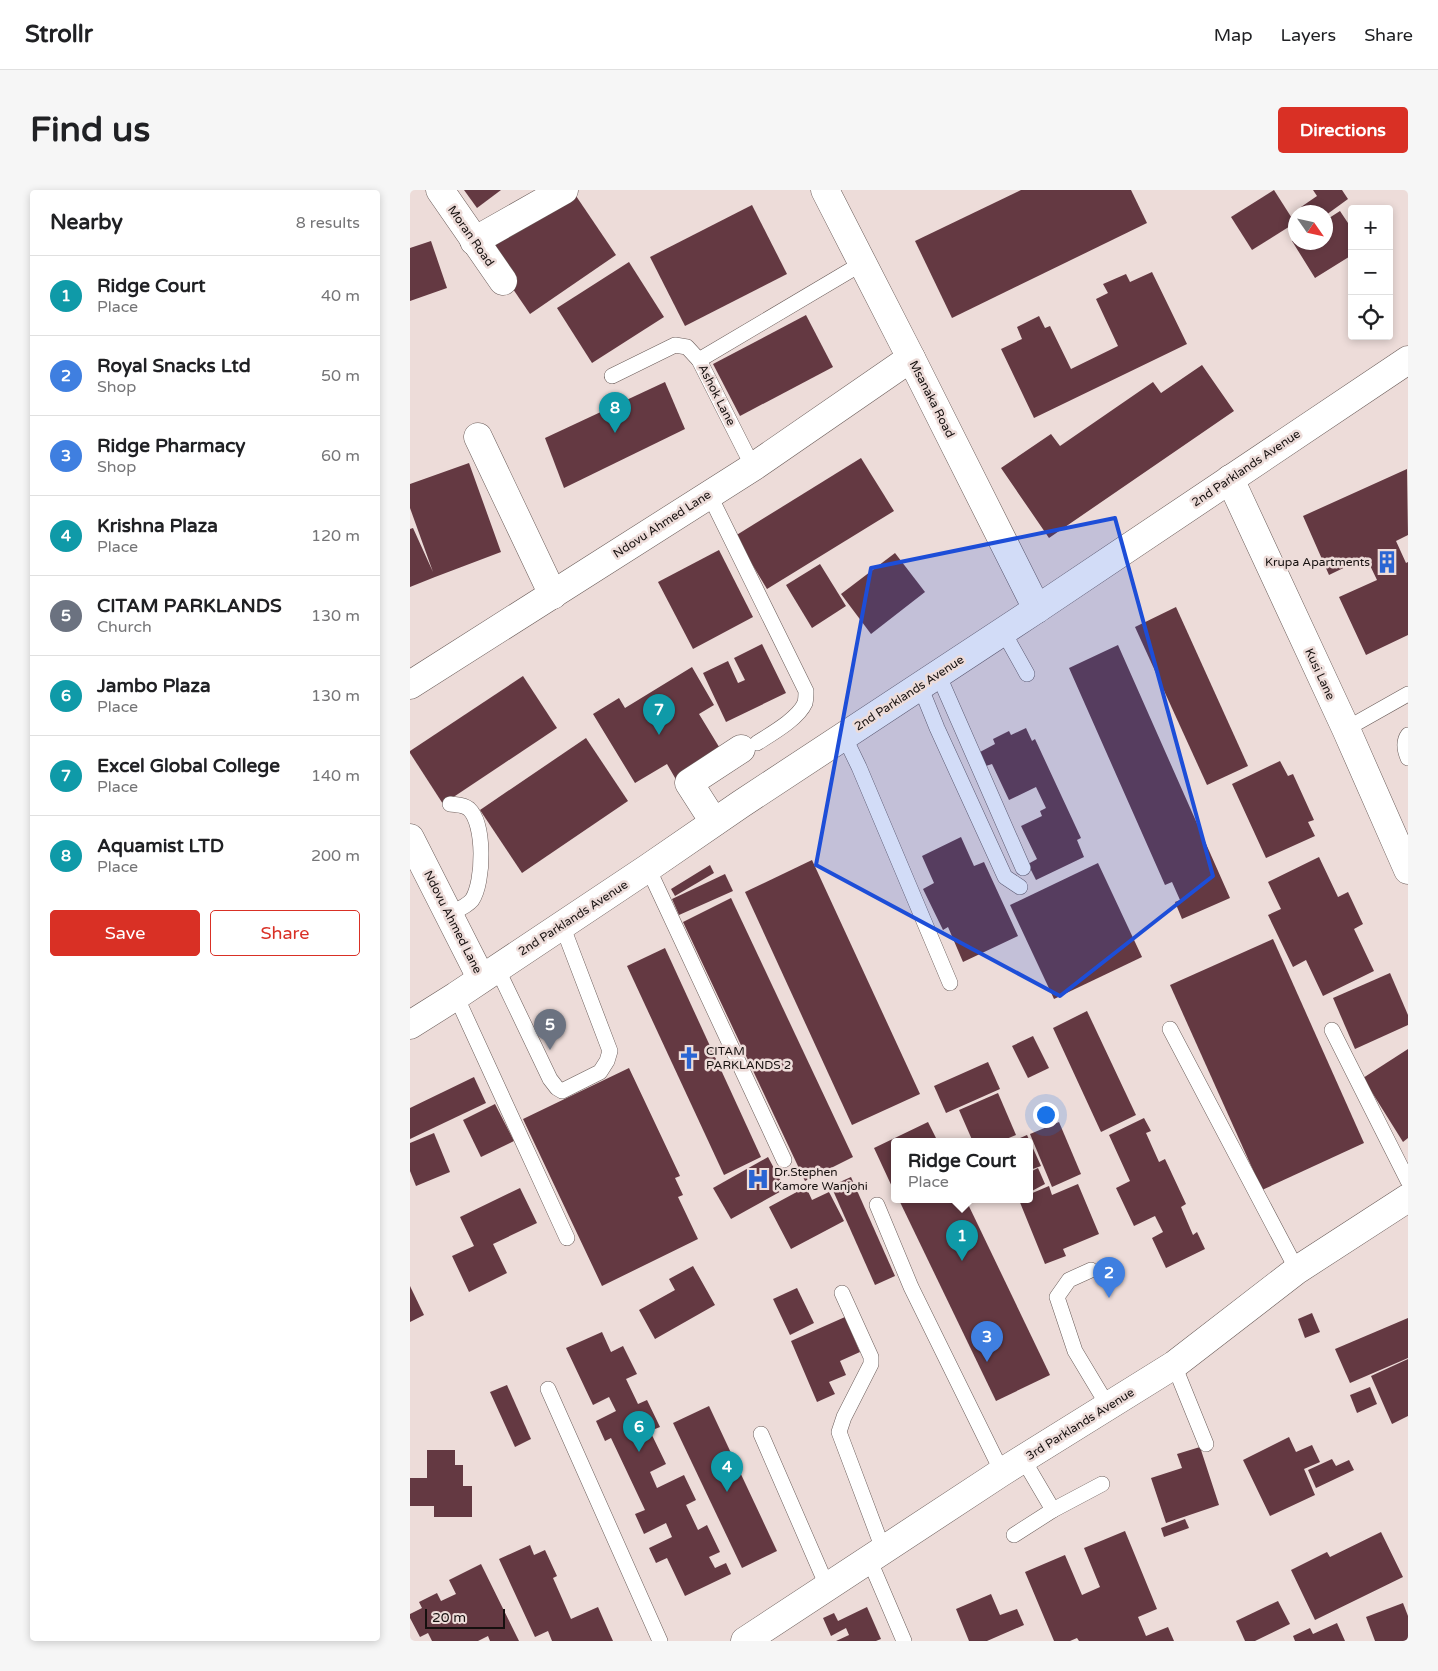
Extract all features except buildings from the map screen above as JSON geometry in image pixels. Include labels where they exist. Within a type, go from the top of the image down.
[{"type":"street","name":"Moran Road","points":[[440,190],[503,281]]},
{"type":"street","points":[[474,241],[564,190]]},
{"type":"street","name":"Msanaka Road","points":[[824,190],[861,264],[912,358],[1037,609]]},
{"type":"street","name":"Ndovu Ahmed Lane","points":[[410,686],[753,467],[912,358]]},
{"type":"street","name":"2nd Parklands Avenue","points":[[410,1025],[1230,479],[1405,368]]},
{"type":"street","points":[[478,437],[553,595]]},
{"type":"street","name":"Kusi Lane","points":[[1230,479],[1407,863]]},
{"type":"street","points":[[714,822],[689,783],[749,746]]},
{"type":"street","name":"Ndovu Ahmed Lane","points":[[410,838],[449,914],[489,973]]},
{"type":"street","name":"3rd Parklands Avenue","points":[[758,1638],[827,1586],[1174,1365],[1297,1270],[1408,1198]]},
{"type":"lane","points":[[699,360],[861,264]]},
{"type":"lane","name":"Ashok Lane","points":[[612,376],[675,346],[687,347],[699,360],[753,467]]},
{"type":"lane","points":[[709,494],[806,691],[805,702],[798,712],[779,729],[749,746]]},
{"type":"lane","points":[[1003,631],[1027,674]]},
{"type":"lane","points":[[929,680],[1023,868]]},
{"type":"lane","points":[[929,680],[937,728],[1005,877],[1020,887]]},
{"type":"lane","points":[[1346,729],[1408,694]]},
{"type":"lane","points":[[1408,735],[1405,752],[1408,758]]},
{"type":"lane","points":[[844,736],[859,766],[950,983]]},
{"type":"lane","points":[[449,914],[467,905],[474,897],[480,860],[478,825],[470,810],[461,805],[450,804]]},
{"type":"lane","points":[[648,868],[784,1160]]},
{"type":"lane","points":[[489,973],[557,1088],[562,1091],[600,1072],[607,1061],[610,1051],[562,925]]},
{"type":"lane","points":[[456,996],[567,1238]]},
{"type":"lane","points":[[1170,1029],[1297,1270]]},
{"type":"lane","points":[[1332,1030],[1408,1181]]},
{"type":"lane","points":[[876,1205],[911,1287],[1013,1466],[1054,1510]]},
{"type":"lane","points":[[1091,1270],[1069,1280],[1057,1297],[1075,1351],[1108,1406]]},
{"type":"lane","points":[[842,1293],[871,1357],[871,1364],[844,1417],[839,1432],[904,1641]]},
{"type":"lane","points":[[1174,1365],[1206,1444]]},
{"type":"lane","points":[[548,1389],[660,1641]]},
{"type":"lane","points":[[761,1434],[827,1586]]},
{"type":"lane","points":[[1014,1535],[1054,1510],[1102,1484]]},
{"type":"highlighted area","points":[[1115,518],[1213,876],[1060,996],[816,865],[871,568]]},
{"type":"place","name":"Aquamist LTD","points":[[615,433]]},
{"type":"place","name":"Krupa Apartments","points":[[1387,562]]},
{"type":"place","name":"Excel Global College","points":[[659,735]]},
{"type":"place","name":"CITAM PARKLANDS","points":[[550,1050]]},
{"type":"place","name":"CITAM PARKLANDS 2","points":[[689,1058]]},
{"type":"place","name":"Dr.Stephen Kamore Wanjohi","points":[[758,1179]]},
{"type":"place","name":"Ridge Court","points":[[962,1261]]},
{"type":"place","name":"Royal Snacks Ltd","points":[[1109,1298]]},
{"type":"place","name":"Ridge Pharmacy","points":[[987,1362]]},
{"type":"place","name":"Jambo Plaza","points":[[639,1452]]},
{"type":"place","name":"Krishna Plaza","points":[[727,1492]]}]
